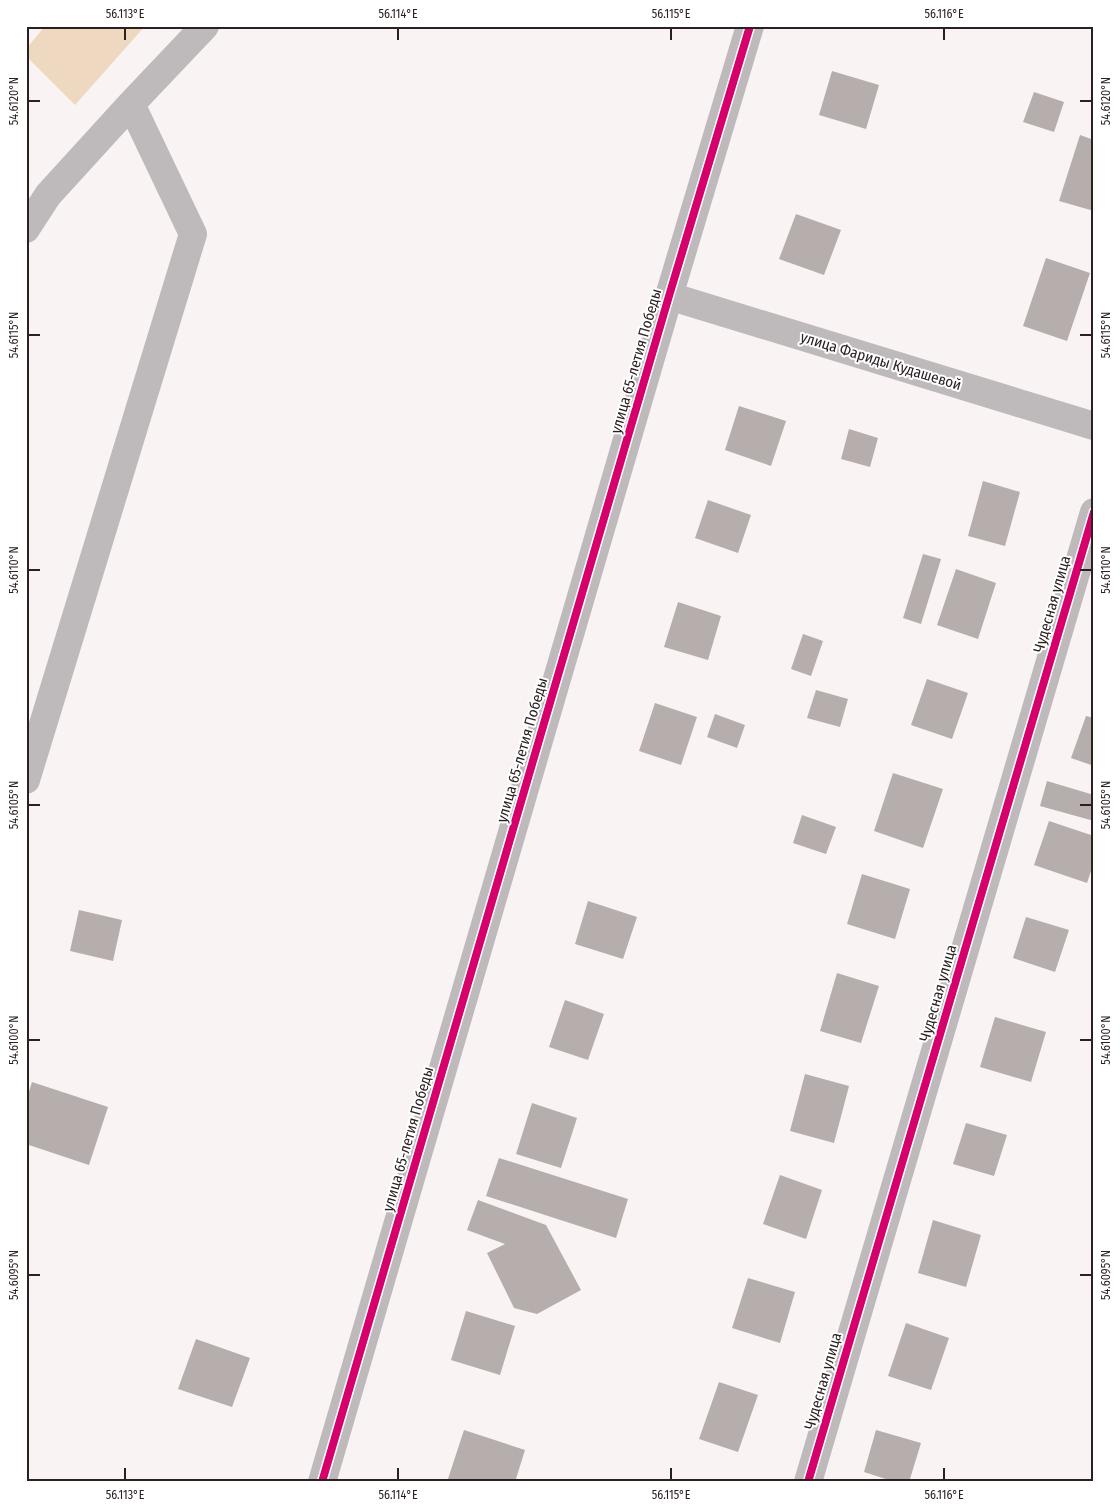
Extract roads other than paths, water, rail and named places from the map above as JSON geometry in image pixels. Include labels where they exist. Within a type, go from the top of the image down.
[{"type":"street","points":[[26,229],[48,196],[205,26]]},
{"type":"street","name":"улица 65-летия Победы","points":[[322,1482],[669,296],[750,26]]},
{"type":"street","points":[[26,780],[193,234],[131,104]]},
{"type":"street","name":"улица Фариды Кудашевой","points":[[669,296],[1094,426]]},
{"type":"street","name":"Чудесная улица","points":[[808,1482],[1094,512]]}]
